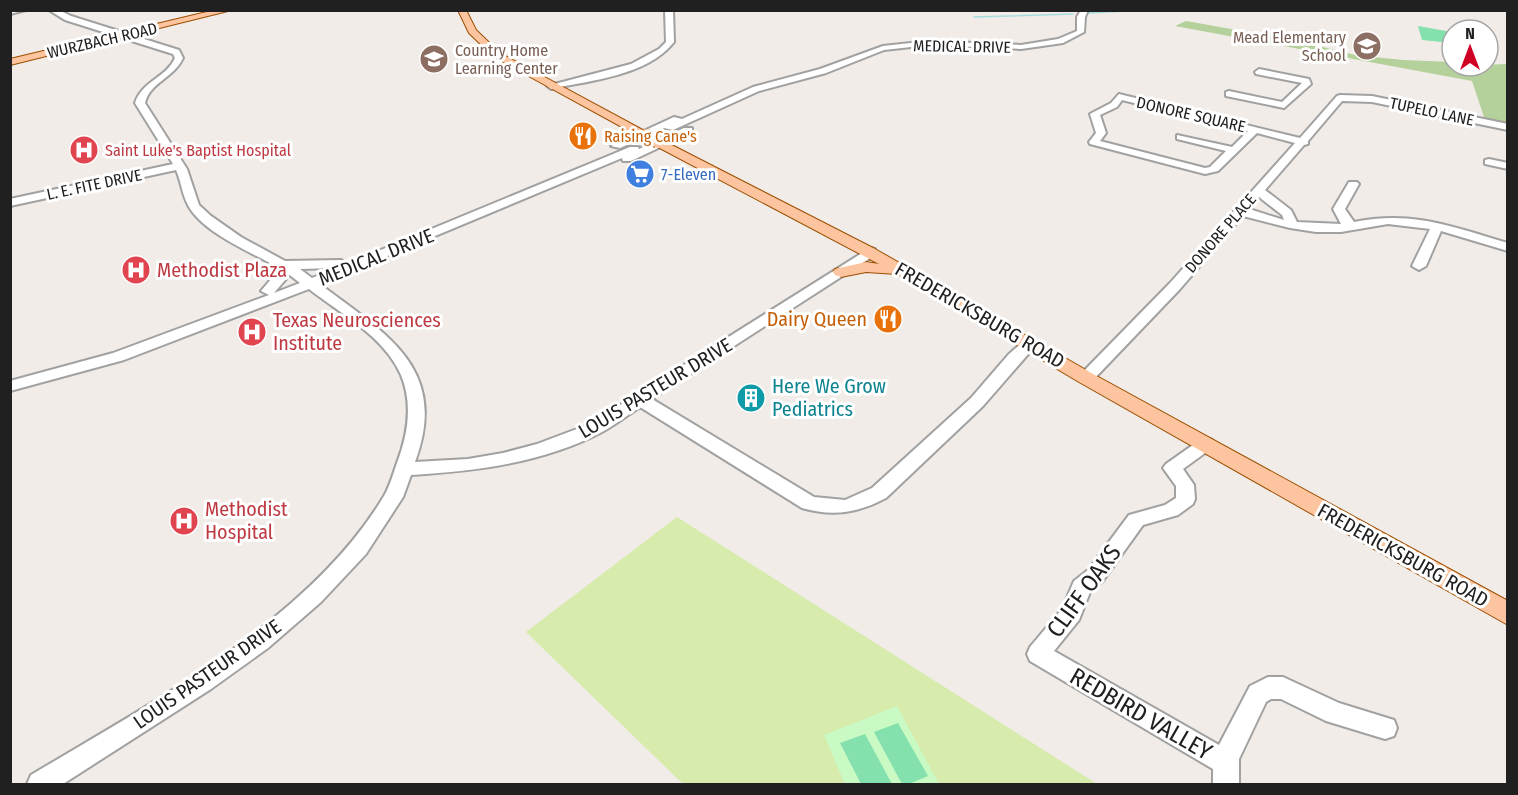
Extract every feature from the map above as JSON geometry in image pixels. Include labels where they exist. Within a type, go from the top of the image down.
[{"type":"main road","name":"WURZBACH ROAD","points":[[10,60],[218,10]]},
{"type":"main road","name":"WURZBACH ROAD","points":[[148,28],[228,10]]},
{"type":"main road","name":"FREDERICKSBURG ROAD","points":[[462,10],[472,31],[497,55],[551,86],[870,252],[1086,378],[1508,614]]},
{"type":"main road","points":[[92,41],[100,35],[103,29],[148,28]]},
{"type":"main road","points":[[92,41],[137,40],[137,35],[148,28]]},
{"type":"main road","points":[[841,272],[866,267],[904,271]]},
{"type":"street","points":[[12,11],[23,10]]},
{"type":"street","points":[[52,10],[119,35],[176,52],[179,58],[174,68],[145,88],[140,102],[187,180],[190,200],[198,211],[242,245],[283,264],[307,280],[388,344],[409,373],[418,409],[417,429],[406,469]]},
{"type":"street","points":[[551,86],[628,67],[658,55],[670,42],[669,10]]},
{"type":"street","name":"MEDICAL DRIVE","points":[[823,71],[756,89],[672,129],[757,92],[812,76],[870,52],[900,45],[946,43],[1021,47],[1056,43],[1072,38],[1080,32],[1081,17],[1085,10]]},
{"type":"street","points":[[451,219],[483,202],[605,152],[753,87],[783,78],[823,71]]},
{"type":"street","points":[[1229,94],[1284,105],[1307,84],[1306,81],[1259,72]]},
{"type":"street","points":[[467,221],[604,169],[761,95],[812,76]]},
{"type":"street","name":"TUPELO LANE","points":[[1356,97],[1508,127]]},
{"type":"street","name":"DONORE PLACE","points":[[1086,378],[1140,324],[1340,98],[1356,97]]},
{"type":"street","name":"DONORE SQUARE","points":[[1255,130],[1211,170],[1191,169],[1094,142],[1101,133],[1095,115],[1114,105],[1119,98],[1304,141]]},
{"type":"street","points":[[1181,137],[1233,150]]},
{"type":"street","name":"MEDICAL DRIVE","points":[[10,386],[56,375],[143,347],[273,293],[467,221],[632,148],[451,219],[344,266]]},
{"type":"street","points":[[1489,162],[1508,166]]},
{"type":"street","name":"L. E. FITE DRIVE","points":[[10,203],[178,166]]},
{"type":"street","points":[[1352,226],[1344,219],[1339,209],[1353,184]]},
{"type":"street","points":[[1258,190],[1287,213],[1292,225]]},
{"type":"street","points":[[1241,211],[1292,225],[1320,228],[1395,220],[1508,247]]},
{"type":"street","points":[[1419,266],[1436,228]]},
{"type":"street","name":"LOUIS PASTEUR DRIVE","points":[[40,784],[202,682],[286,621],[324,586],[371,532],[389,505],[406,469],[489,462],[547,448],[596,428],[870,252]]},
{"type":"street","points":[[283,264],[317,267],[344,266]]},
{"type":"street","points":[[283,264],[273,293],[326,296]]},
{"type":"street","points":[[326,296],[344,266]]},
{"type":"street","name":"MEDICAL DRIVE","points":[[10,376],[114,347],[273,293]]},
{"type":"street","points":[[641,400],[809,503],[833,508],[861,504],[879,493],[977,402],[1002,375],[1014,369],[1034,347]]},
{"type":"street","name":"CLIFF OAKS","points":[[1038,654],[1071,614],[1081,587],[1095,576],[1136,520],[1171,510],[1183,504],[1186,499],[1185,485],[1172,468],[1206,444]]},
{"type":"street","name":"REDBIRD VALLEY","points":[[1038,654],[1226,774]]},
{"type":"street","points":[[1226,774],[1258,694],[1268,688],[1283,688],[1335,713],[1385,728]]},
{"type":"green space","points":[[1186,21],[1299,41],[1355,55],[1440,62],[1440,75],[1175,26]]},
{"type":"green space","points":[[1418,26],[1440,30],[1440,42],[1422,40]]},
{"type":"green space","points":[[1500,64],[1507,64],[1507,125],[1485,120],[1472,81],[1456,78],[1500,78]]},
{"type":"green space","points":[[677,517],[1097,784],[683,784],[526,632]]},
{"type":"green space","points":[[897,706],[939,784],[845,784],[824,735]]},
{"type":"green space","points":[[898,723],[928,776],[909,784],[902,784],[874,732]]},
{"type":"green space","points":[[865,734],[892,784],[861,784],[840,743]]},
{"type":"waterway","points":[[1088,13],[1147,10]]},
{"type":"waterway","points":[[974,17],[1073,14]]},
{"type":"tunnel","points":[[634,149],[676,131]]},
{"type":"place","name":"Mead Elementary School","points":[[1367,46]]},
{"type":"place","name":"Country Home Learning Center","points":[[434,59]]},
{"type":"place","name":"Raising Cane's","points":[[583,136]]},
{"type":"place","name":"Saint Luke's Baptist Hospital","points":[[84,150]]},
{"type":"place","name":"7-Eleven","points":[[640,174]]},
{"type":"place","name":"Methodist Plaza","points":[[136,270]]},
{"type":"place","name":"Dairy Queen","points":[[888,319]]},
{"type":"place","name":"Texas Neurosciences Institute","points":[[252,332]]},
{"type":"place","name":"Here We Grow Pediatrics","points":[[751,398]]},
{"type":"place","name":"Methodist Hospital","points":[[184,521]]}]
